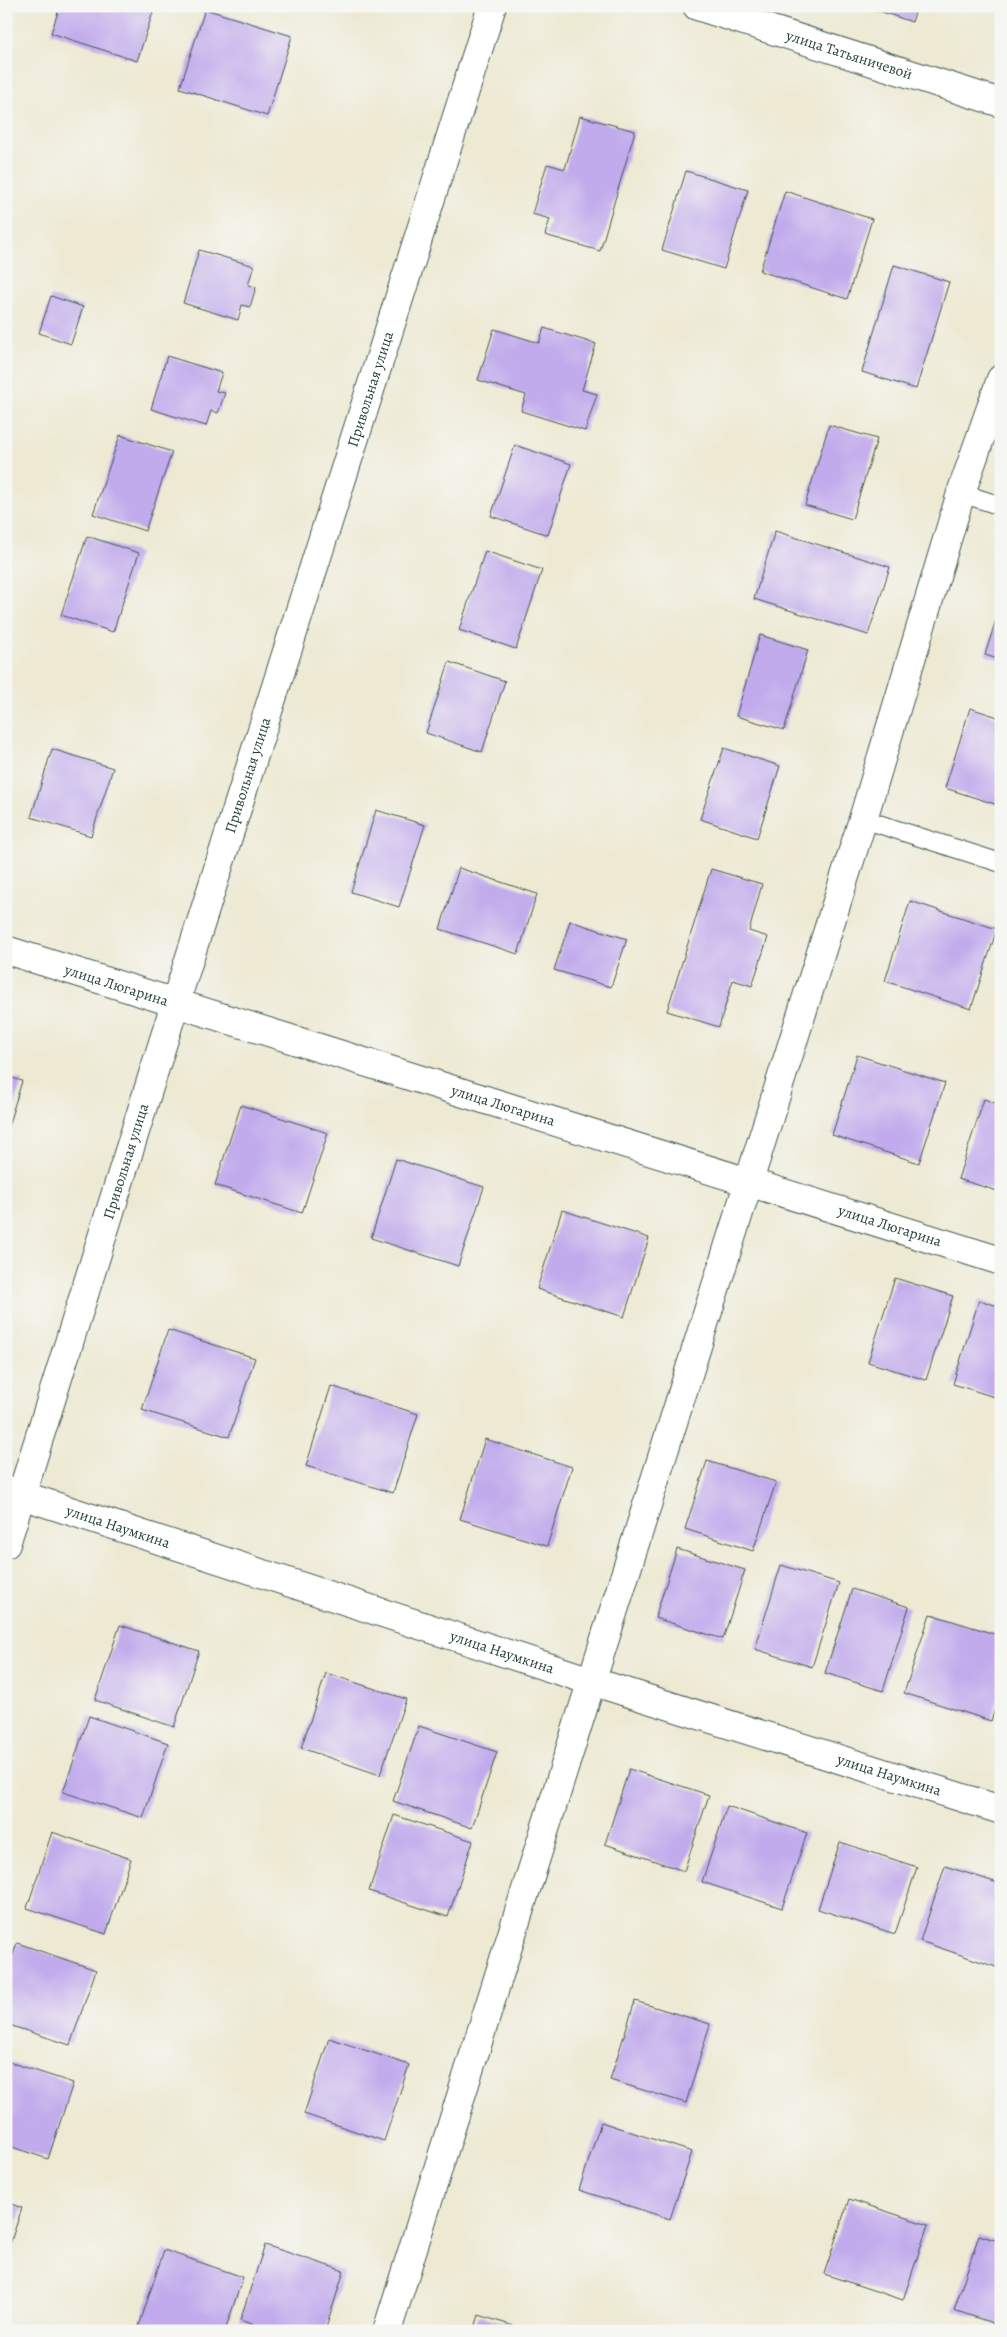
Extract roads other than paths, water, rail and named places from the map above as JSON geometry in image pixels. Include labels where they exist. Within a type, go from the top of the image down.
[{"type":"street","name":"Привольная улица","points":[[6,1544],[14,1492],[175,1004],[492,6]]},
{"type":"street","name":"улица Татьяничевой","points":[[697,6],[1001,103]]},
{"type":"street","points":[[387,2331],[863,819],[961,493],[1001,380]]},
{"type":"street","name":"улица Люгарина","points":[[6,950],[175,1004],[749,1180],[1001,1261]]},
{"type":"street","name":"улица Наумкина","points":[[14,1492],[591,1681],[1001,1810]]},
{"type":"lane","points":[[961,493],[1001,506]]},
{"type":"lane","points":[[863,819],[1001,863]]}]
